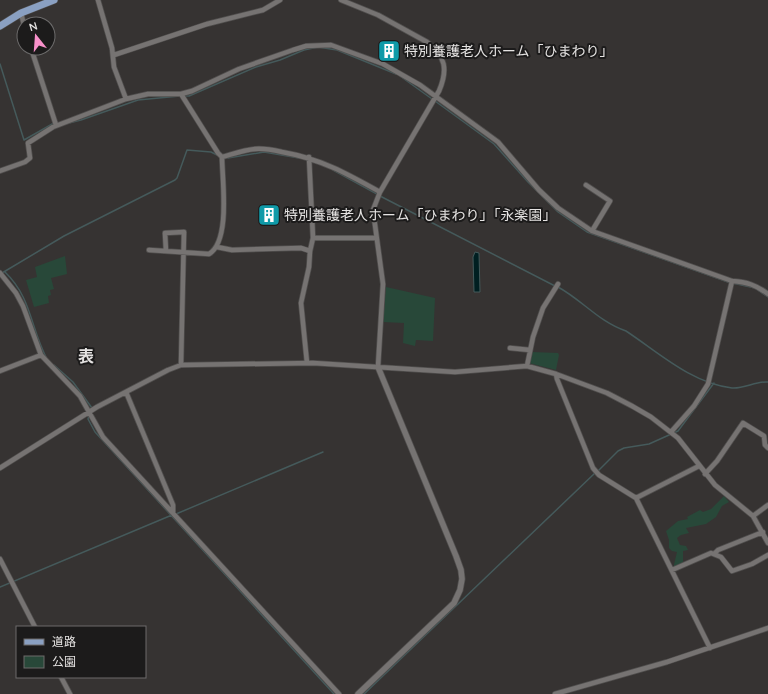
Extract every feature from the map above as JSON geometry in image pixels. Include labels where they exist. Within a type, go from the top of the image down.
[{"type":"main road","points":[[0,26],[41,3],[54,0]]},
{"type":"street","points":[[98,0],[114,56],[114,67],[126,99]]},
{"type":"street","points":[[114,56],[207,24],[263,10],[280,0]]},
{"type":"street","points":[[341,0],[391,22],[435,47],[442,58],[445,72],[445,78],[435,98],[380,192],[373,210],[383,284],[378,368],[456,556],[462,579],[458,596],[445,613],[358,694]]},
{"type":"street","points":[[0,171],[25,162],[30,158],[28,143],[56,125],[126,99],[148,94],[181,94],[192,91],[239,69],[293,50],[306,46],[327,45],[383,64],[406,76],[498,142],[539,190],[558,208],[592,231],[732,280],[751,284],[768,294]]},
{"type":"street","points":[[34,56],[56,125]]},
{"type":"street","points":[[149,250],[209,254],[217,247],[225,196],[222,157],[181,94]]},
{"type":"street","points":[[222,157],[255,149],[266,149],[309,157],[380,192]]},
{"type":"street","points":[[307,363],[301,303],[310,267],[310,251],[313,238],[309,157]]},
{"type":"street","points":[[586,185],[610,201],[592,231]]},
{"type":"street","points":[[166,250],[165,233],[184,232],[181,366]]},
{"type":"street","points":[[313,238],[376,238]]},
{"type":"street","points":[[217,247],[232,250],[301,248],[310,251]]},
{"type":"street","points":[[0,273],[16,293],[23,306],[41,355],[72,386],[90,411],[94,424],[103,436],[338,694]]},
{"type":"street","points":[[671,432],[694,406],[708,384],[732,280]]},
{"type":"street","points":[[527,366],[530,350],[543,308],[558,284]]},
{"type":"street","points":[[510,348],[530,350]]},
{"type":"street","points":[[0,371],[41,355]]},
{"type":"street","points":[[0,468],[90,411],[168,370],[181,366],[307,363],[455,372],[527,366],[556,374],[607,393],[651,417],[671,432],[684,445],[705,474],[720,490],[753,516],[768,543]]},
{"type":"street","points":[[556,374],[556,379],[593,468],[599,475],[636,498],[710,648]]},
{"type":"street","points":[[126,392],[173,505],[173,513]]},
{"type":"street","points":[[705,474],[717,461],[743,423],[764,436],[766,438],[765,445],[768,448]]},
{"type":"street","points":[[636,498],[699,466]]},
{"type":"street","points":[[753,516],[768,505]]},
{"type":"street","points":[[714,554],[718,550],[763,532]]},
{"type":"street","points":[[672,570],[711,553],[721,557],[732,571],[752,564],[768,554]]},
{"type":"street","points":[[0,559],[34,626]]},
{"type":"street","points":[[555,694],[710,648],[768,628]]},
{"type":"street","points":[[62,678],[70,694]]},
{"type":"green space","points":[[65,256],[67,274],[51,278],[54,289],[50,290],[51,295],[48,296],[49,303],[34,307],[26,280],[37,277],[35,267]]},
{"type":"green space","points":[[386,287],[435,298],[433,341],[416,340],[415,346],[403,343],[404,323],[383,322]]},
{"type":"green space","points":[[532,352],[558,353],[559,355],[556,370],[529,363]]},
{"type":"green space","points":[[724,496],[729,502],[722,506],[716,517],[706,524],[686,528],[689,533],[681,535],[677,538],[680,545],[686,546],[688,550],[683,551],[683,564],[673,569],[677,552],[672,551],[669,548],[669,540],[666,531],[678,521],[688,519],[687,517],[700,510],[703,512],[711,509]]},
{"type":"water","points":[[475,252],[479,253],[480,292],[474,292],[473,257]]},
{"type":"waterway","points":[[184,96],[189,96],[256,67],[280,60],[304,50],[318,47],[337,50],[396,74]]},
{"type":"waterway","points":[[0,64],[24,140],[54,123]]},
{"type":"waterway","points":[[400,76],[432,99]]},
{"type":"waterway","points":[[61,125],[81,120],[138,100],[180,96]]},
{"type":"waterway","points":[[435,101],[494,144],[528,182],[558,212],[587,232],[728,282],[755,288],[768,297]]},
{"type":"waterway","points":[[2,273],[64,236],[175,180],[187,150],[211,152],[217,155]]},
{"type":"waterway","points":[[228,158],[264,152],[299,158]]},
{"type":"waterway","points":[[333,170],[377,194]]},
{"type":"waterway","points":[[380,196],[555,286]]},
{"type":"waterway","points":[[5,272],[21,292],[41,347],[47,359]]},
{"type":"waterway","points":[[558,287],[567,292],[599,317],[626,331],[676,366],[703,380],[732,388],[768,382]]},
{"type":"waterway","points":[[54,365],[73,382],[92,408]]},
{"type":"waterway","points":[[598,471],[618,451],[624,448],[649,444],[678,431],[714,383]]},
{"type":"waterway","points":[[89,416],[88,419],[95,432],[334,694]]},
{"type":"waterway","points":[[176,514],[323,452]]},
{"type":"waterway","points":[[364,694],[595,473]]},
{"type":"waterway","points":[[0,587],[172,515]]},
{"type":"place","name":"特別養護老人ホーム「ひまわり」","points":[[389,51]]},
{"type":"place","name":"特別養護老人ホーム「ひまわり」「永楽園」","points":[[269,215]]},
{"type":"district","name":"表","points":[[86,356]]}]
